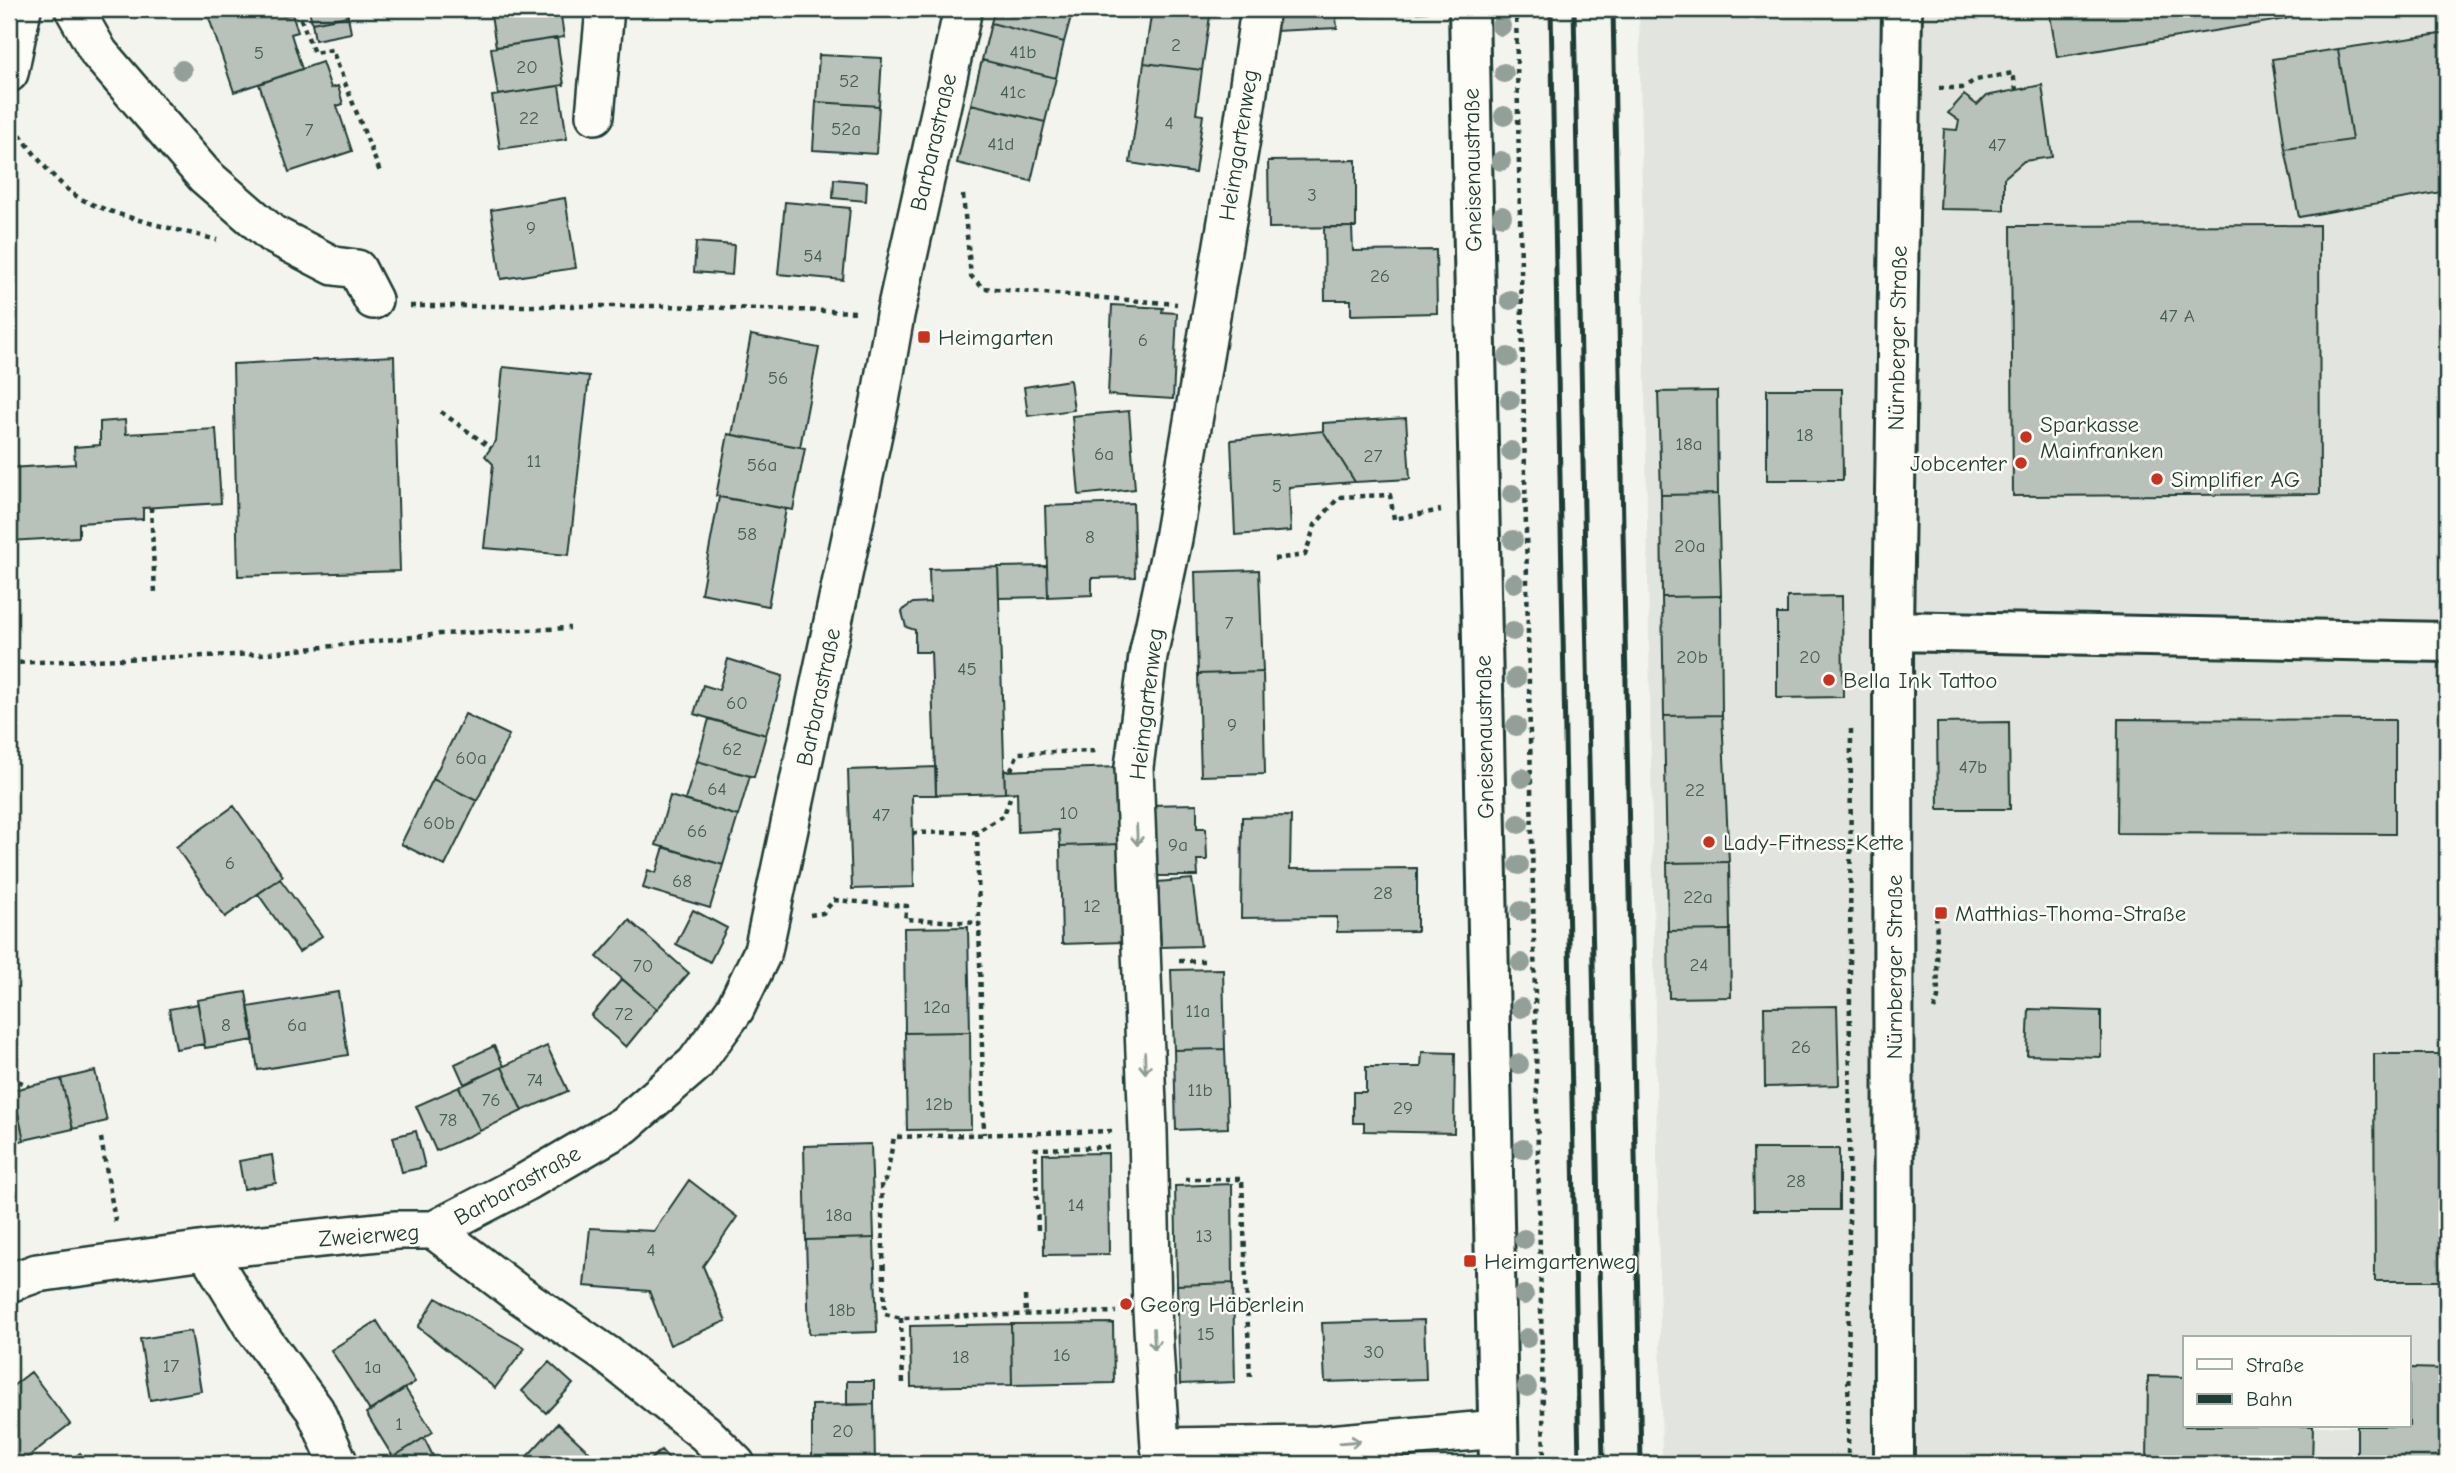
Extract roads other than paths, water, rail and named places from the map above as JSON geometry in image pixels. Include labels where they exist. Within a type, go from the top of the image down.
[{"type":"street","points":[[9,73],[22,9]]},
{"type":"street","points":[[74,9],[99,53],[205,176],[272,234],[334,266],[357,269],[373,300]]},
{"type":"street","points":[[596,115],[605,9]]},
{"type":"street","name":"Barbarastraße","points":[[434,1230],[526,1182],[624,1125],[675,1082],[695,1064],[735,1009],[763,951],[963,9]]},
{"type":"street","name":"Heimgartenweg","points":[[1259,9],[1173,539],[1148,656],[1135,759],[1152,1311],[1160,1447],[1498,1446]]},
{"type":"street","name":"Gneisenaustraße","points":[[1469,9],[1498,1446]]},
{"type":"street","name":"Nürnberger Straße","points":[[1894,1464],[1892,631],[1902,9]]},
{"type":"street","points":[[1892,631],[2447,642]]},
{"type":"street","name":"Zweierweg","points":[[9,1283],[37,1273],[205,1250],[397,1230],[434,1230],[517,1293],[606,1354],[705,1433],[736,1464]]},
{"type":"street","points":[[205,1250],[252,1325],[315,1410],[339,1464]]},
{"type":"railway","points":[[1551,9],[1579,1464]]},
{"type":"railway","points":[[1574,9],[1603,1464]]},
{"type":"railway","points":[[1613,9],[1641,1464]]},
{"type":"place","name":"Heimgarten","points":[[924,337]]},
{"type":"place","name":"Sparkasse Mainfranken","points":[[2026,437]]},
{"type":"place","name":"Jobcenter","points":[[2021,463]]},
{"type":"place","name":"Simplifier AG","points":[[2157,479]]},
{"type":"place","name":"Bella Ink Tattoo","points":[[1829,680]]},
{"type":"place","name":"Lady-Fitness-Kette","points":[[1709,842]]},
{"type":"place","name":"Matthias-Thoma-Straße","points":[[1941,913]]},
{"type":"place","name":"Heimgartenweg","points":[[1470,1261]]},
{"type":"place","name":"Georg Häberlein","points":[[1126,1304]]}]
